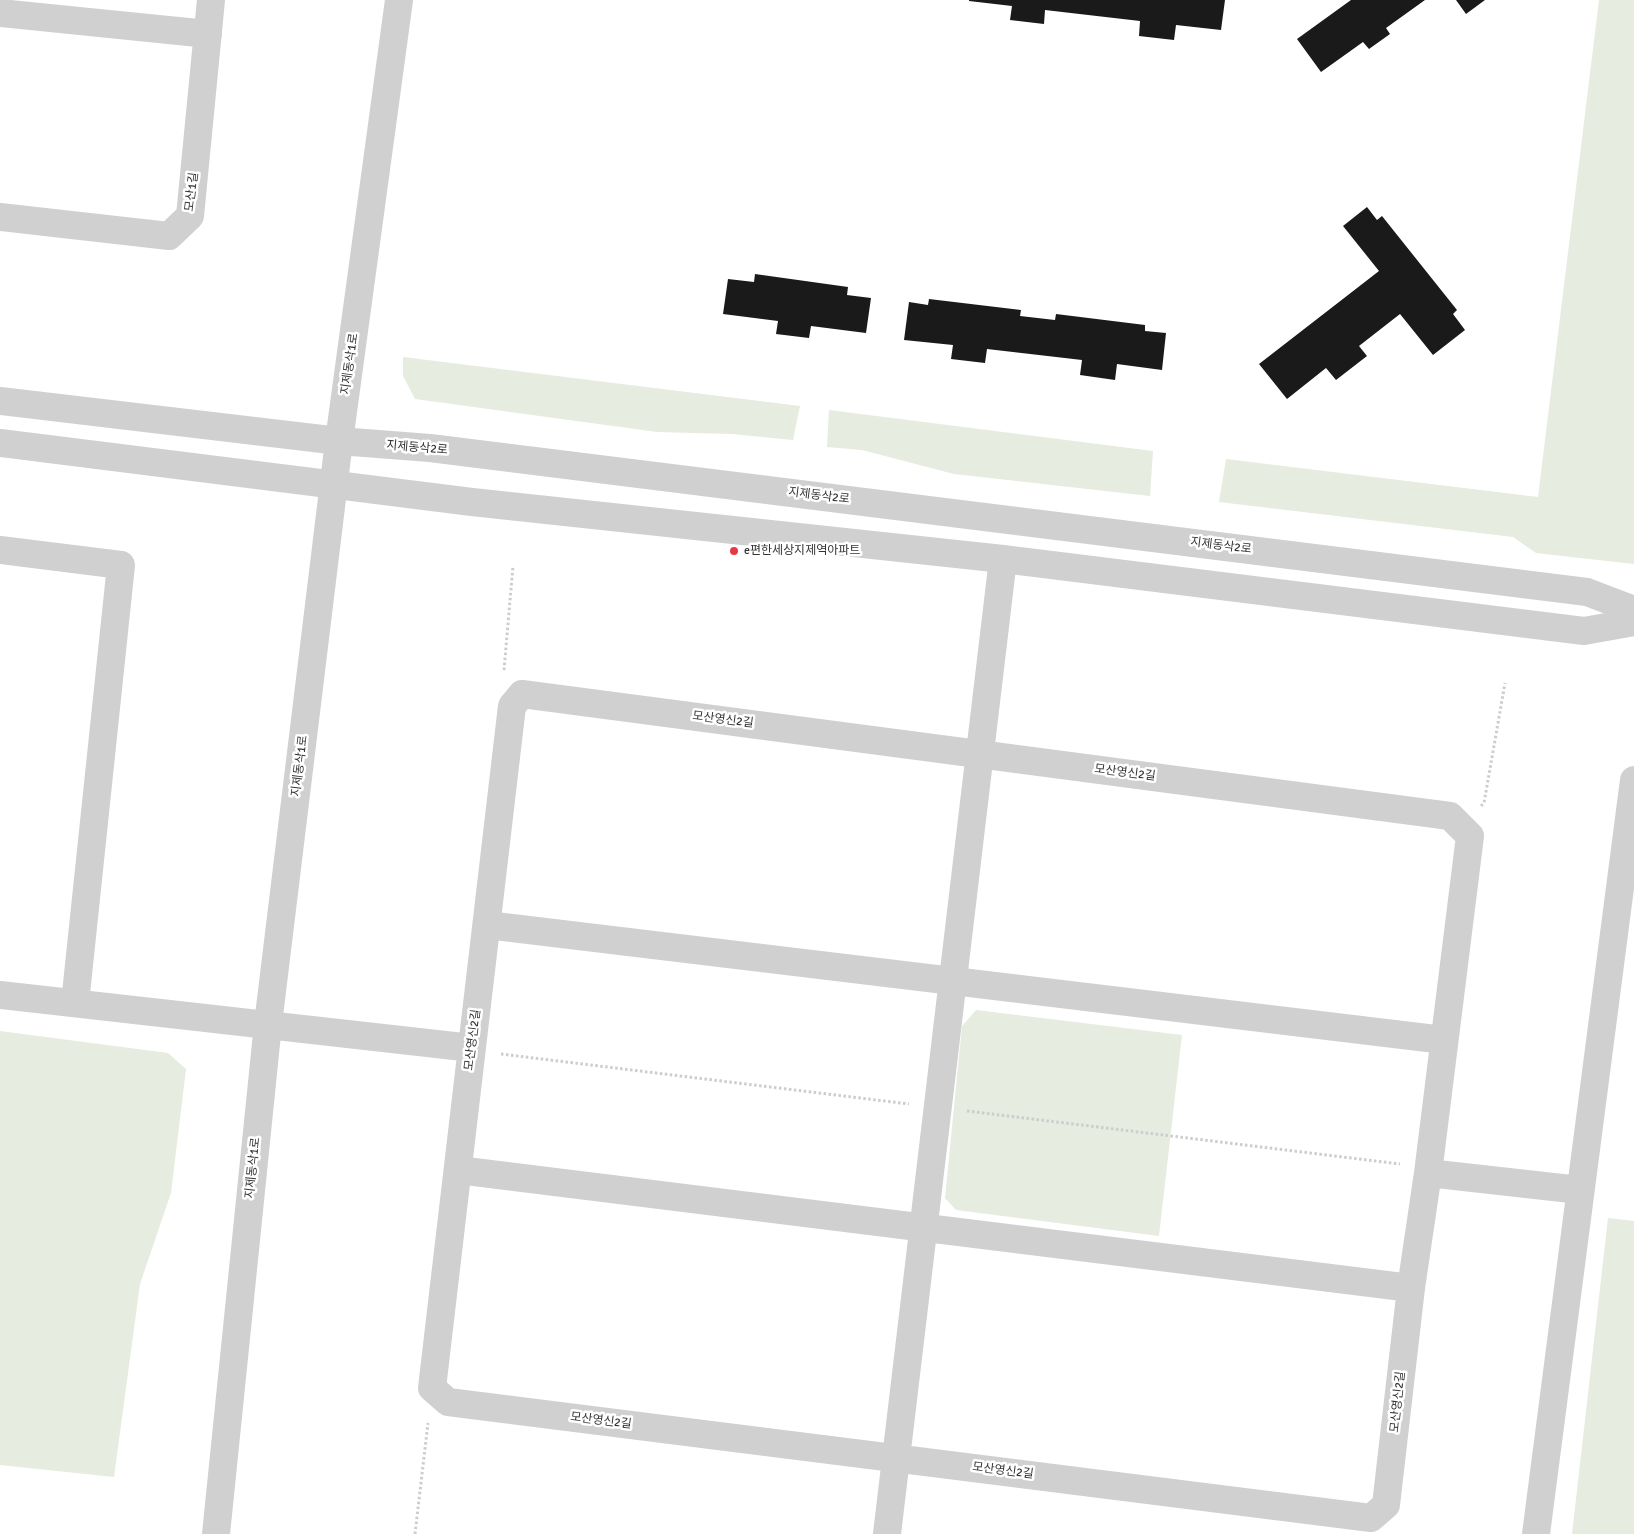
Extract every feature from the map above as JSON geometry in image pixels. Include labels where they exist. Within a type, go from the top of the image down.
[{"type":"street","name":"모산1길","points":[[0,217],[169,236],[190,216],[211,0]]},
{"type":"street","name":"지제동삭1로","points":[[216,1534],[268,1024],[339,441],[399,0]]},
{"type":"street","points":[[0,13],[208,34]]},
{"type":"street","name":"지제동삭2로","points":[[0,401],[339,441],[430,448],[1588,592],[1634,610]]},
{"type":"street","points":[[0,443],[472,502],[1003,559],[1584,631],[1634,622]]},
{"type":"street","points":[[0,550],[121,565],[75,1003]]},
{"type":"street","points":[[887,1534],[1003,559]]},
{"type":"street","name":"모산영신2길","points":[[522,694],[980,754],[1450,816],[1470,836],[1428,1173],[1411,1288],[1386,1505],[1371,1518],[448,1402],[432,1388],[512,706],[522,694]]},
{"type":"street","points":[[1536,1534],[1634,780]]},
{"type":"street","points":[[487,924],[1444,1040]]},
{"type":"street","points":[[0,995],[472,1048]]},
{"type":"street","points":[[458,1170],[1411,1288]]},
{"type":"street","points":[[1428,1173],[1580,1190]]},
{"type":"path","points":[[513,566],[502,684],[517,700]]},
{"type":"path","points":[[1461,826],[1484,803],[1504,683]]},
{"type":"path","points":[[415,1534],[431,1399],[437,1392]]},
{"type":"shaded area","points":[[1599,0],[1634,0],[1634,564],[1536,553],[1513,537],[1219,502],[1226,459],[1538,497]]},
{"type":"shaded area","points":[[403,357],[800,406],[793,440],[732,434],[657,432],[415,399],[403,376]]},
{"type":"shaded area","points":[[829,410],[1153,451],[1150,496],[954,474],[862,450],[827,447]]},
{"type":"shaded area","points":[[976,1010],[1182,1035],[1159,1236],[956,1210],[945,1198],[962,1026]]},
{"type":"shaded area","points":[[0,1031],[168,1053],[186,1069],[171,1193],[140,1284],[114,1477],[0,1465]]},
{"type":"shaded area","points":[[1608,1218],[1634,1221],[1634,1534],[1572,1534]]},
{"type":"building","points":[[969,0],[1225,0],[1221,30],[1176,25],[1174,40],[1139,36],[1140,21],[1045,10],[1044,24],[1010,20],[1012,6]]},
{"type":"building","points":[[1351,0],[1425,0],[1386,28],[1390,34],[1369,49],[1363,42],[1321,72],[1297,39]]},
{"type":"building","points":[[1456,0],[1485,0],[1466,14]]},
{"type":"building","points":[[1367,207],[1377,220],[1382,216],[1457,310],[1453,314],[1465,330],[1433,355],[1400,314],[1359,346],[1367,356],[1336,380],[1326,368],[1287,399],[1259,364],[1379,271],[1343,226]]},
{"type":"building","points":[[755,274],[848,287],[847,295],[871,298],[866,333],[811,326],[809,338],[776,334],[778,321],[723,314],[728,279],[754,282]]},
{"type":"building","points":[[929,299],[1021,310],[1020,316],[1055,320],[1056,314],[1145,325],[1145,331],[1166,333],[1162,370],[1117,364],[1115,380],[1080,375],[1082,360],[987,349],[985,363],[951,359],[953,345],[904,340],[909,302],[928,305]]},
{"type":"place","name":"e편한세상지제역아파트","points":[[734,551]]}]
